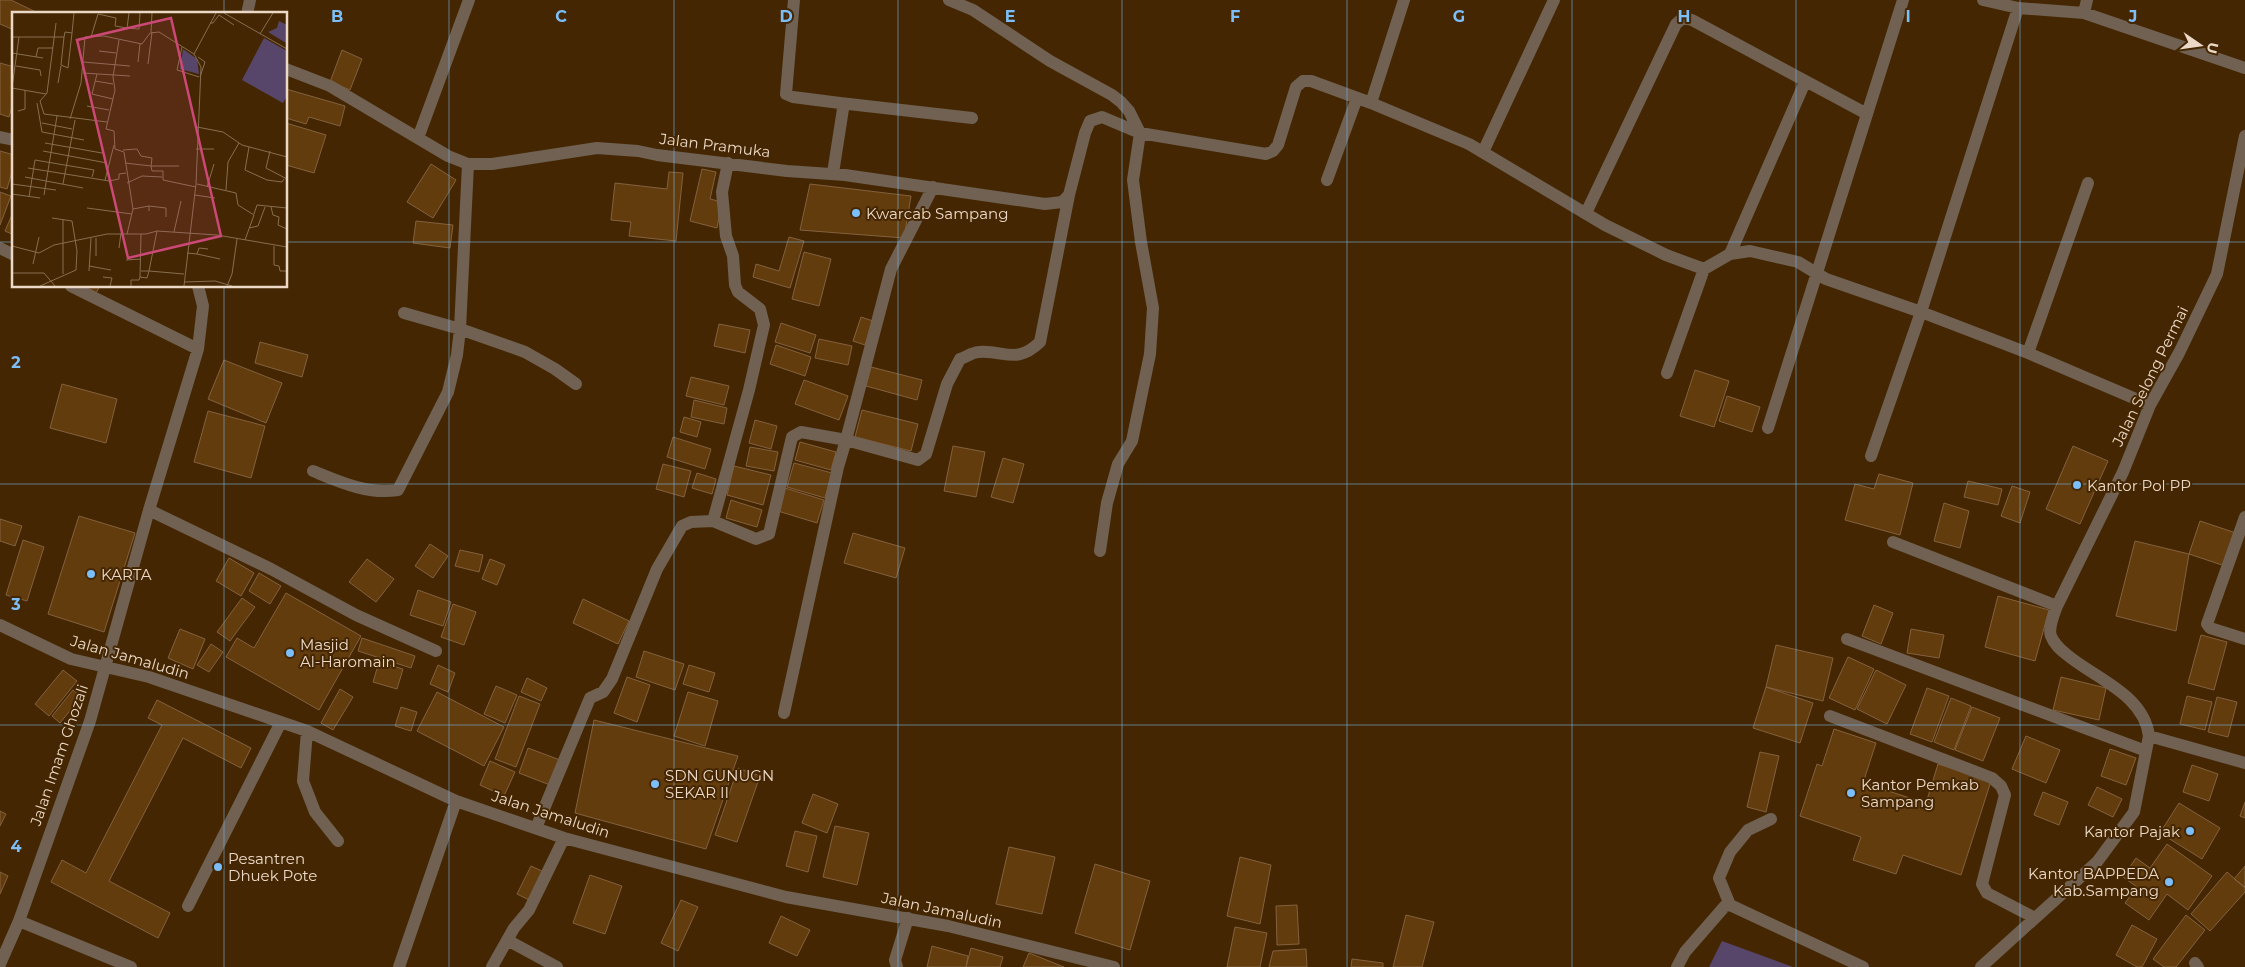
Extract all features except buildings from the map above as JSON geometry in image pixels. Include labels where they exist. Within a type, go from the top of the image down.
[{"type":"street","points":[[418,138],[469,0]]},
{"type":"street","points":[[794,0],[786,94],[793,98],[972,118]]},
{"type":"street","points":[[949,0],[976,5],[1050,61],[1112,95],[1122,102],[1129,111],[1140,133],[1132,180],[1153,308],[1150,354],[1132,441],[1118,464],[1107,504],[1100,551]]},
{"type":"street","points":[[1371,103],[1404,0]]},
{"type":"street","points":[[1482,152],[1554,0]]},
{"type":"street","points":[[1768,428],[1904,0]]},
{"type":"street","points":[[1983,0],[2018,8],[2084,13],[2245,68]]},
{"type":"street","points":[[2084,13],[2087,0]]},
{"type":"street","points":[[1871,456],[1921,312],[2018,8]]},
{"type":"street","points":[[1586,213],[1676,24],[1683,18],[1692,20],[1867,114]]},
{"type":"street","name":"Jalan Pramuka","points":[[288,70],[330,86],[448,156],[468,164],[492,164],[597,148],[638,151],[787,171],[833,174],[1045,204],[1062,202],[1069,195]]},
{"type":"street","points":[[536,828],[590,698],[603,692],[612,679],[661,562],[682,526],[691,522],[713,522],[756,539],[764,538],[770,534],[792,437],[801,432],[846,440],[918,460],[926,454],[946,384],[960,359],[978,352],[1014,355],[1031,350],[1040,342],[1069,195],[1085,133],[1090,121],[1102,117],[1140,133],[1266,154],[1278,145],[1296,87],[1299,84],[1311,81],[1371,103],[1469,144],[1586,213],[1666,254],[1704,268]]},
{"type":"street","points":[[1730,254],[1805,82]]},
{"type":"street","points":[[1327,180],[1357,98]]},
{"type":"street","points":[[833,174],[843,110],[840,103]]},
{"type":"street","name":"Jalan Selong Permai","points":[[2149,736],[2148,724],[2138,708],[2124,694],[2057,647],[2050,635],[2057,606],[2123,472],[2150,406],[2179,353],[2217,274],[2244,141]]},
{"type":"street","points":[[312,472],[353,487],[386,492],[398,490],[448,392],[457,356],[460,329],[468,164]]},
{"type":"street","points":[[713,522],[749,390],[764,325],[760,309],[738,292],[735,285],[733,256],[726,236],[722,192],[728,164]]},
{"type":"street","points":[[2028,354],[2088,183]]},
{"type":"street","points":[[784,712],[834,484],[891,269],[933,187]]},
{"type":"street","points":[[0,248],[12,255]]},
{"type":"street","points":[[1667,373],[1704,268],[1730,254],[1750,251],[1798,262],[1826,279],[1921,312],[2028,354],[2150,406]]},
{"type":"street","points":[[74,288],[198,348]]},
{"type":"street","name":"Jalan Imam Ghozali","points":[[0,964],[18,920],[90,721],[149,510],[198,348],[203,306],[198,288]]},
{"type":"street","points":[[404,313],[460,329],[525,352],[555,369],[576,384]]},
{"type":"street","points":[[149,510],[271,569],[356,616],[436,651]]},
{"type":"street","points":[[2245,517],[2208,624],[2210,628],[2245,639]]},
{"type":"street","points":[[1893,542],[2057,606]]},
{"type":"street","name":"Jalan Jamaludin","points":[[0,626],[71,659],[149,677],[307,731],[456,800],[564,838],[786,897],[908,918],[1114,967]]},
{"type":"street","points":[[1847,639],[2146,751]]},
{"type":"street","points":[[1830,716],[1992,778],[2001,786],[2005,795],[1982,884],[1987,892],[2034,918]]},
{"type":"street","points":[[188,906],[281,722]]},
{"type":"street","points":[[307,731],[303,781],[315,812],[338,841]]},
{"type":"street","points":[[1981,967],[2097,862],[2134,812],[2149,736],[2245,763]]},
{"type":"street","points":[[399,967],[456,800]]},
{"type":"street","points":[[1730,905],[1719,878],[1730,852],[1748,830],[1771,819]]},
{"type":"street","points":[[492,967],[507,940],[529,910],[564,838]]},
{"type":"street","points":[[1677,967],[1685,952],[1725,906],[1730,905],[1863,967]]},
{"type":"street","points":[[897,967],[895,960],[908,918]]},
{"type":"street","points":[[18,920],[131,967]]},
{"type":"street","points":[[507,940],[557,967]]},
{"type":"shaded area","points":[[1722,941],[1793,967],[1709,967]]},
{"type":"place","name":"Kwarcab Sampang","points":[[856,213]]},
{"type":"place","name":"Kantor Pol PP","points":[[2077,485]]},
{"type":"place","name":"KARTA","points":[[91,574]]},
{"type":"place","name":"Masjid Al-Haromain","points":[[290,653]]},
{"type":"place","name":"SDN GUNUGN SEKAR II","points":[[655,784]]},
{"type":"place","name":"Kantor Pemkab Sampang","points":[[1851,793]]},
{"type":"place","name":"Kantor Pajak","points":[[2190,831]]},
{"type":"place","name":"Pesantren Dhuek Pote","points":[[218,867]]},
{"type":"place","name":"Kantor BAPPEDA Kab.Sampang","points":[[2169,882]]}]
